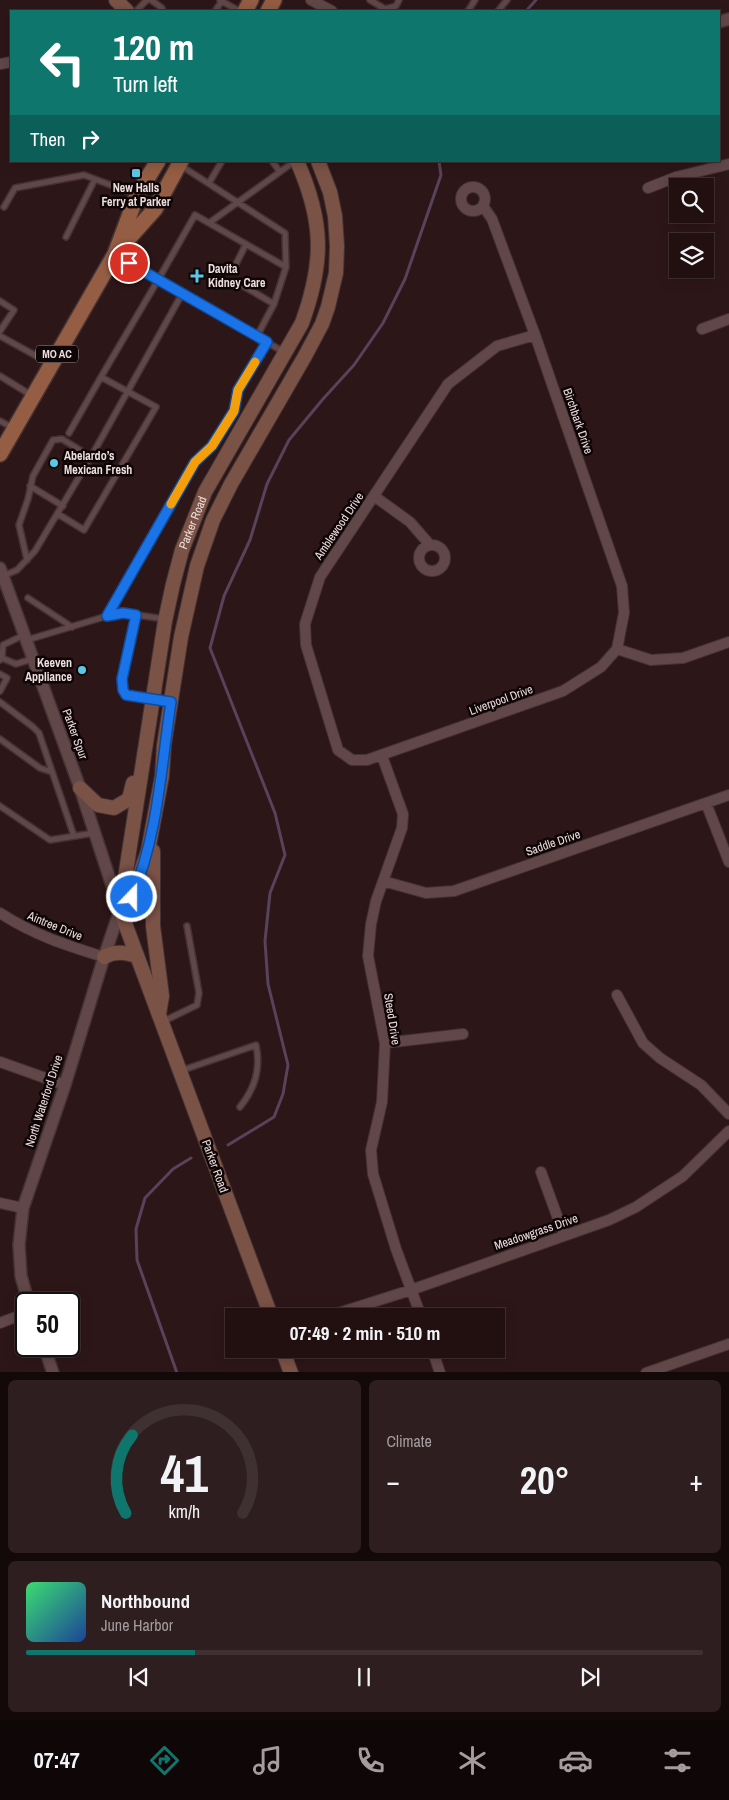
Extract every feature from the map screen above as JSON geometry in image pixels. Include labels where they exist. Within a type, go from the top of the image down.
[{"type":"main road","points":[[116,0],[126,10]]},
{"type":"main road","name":"MO AC","points":[[0,454],[115,254],[137,195],[157,162]]},
{"type":"main road","name":"Parker Road","points":[[267,1308],[120,910],[166,619],[182,550],[205,492],[302,324],[317,274],[319,244],[308,186],[296,162]]},
{"type":"main road","name":"Parker Road","points":[[120,910],[132,897],[148,852],[162,776],[164,745],[188,600],[196,566],[214,520],[231,484],[305,356],[322,324],[328,307],[336,274],[337,246],[335,216],[330,192],[318,162]]},
{"type":"main road","name":"MO AC","points":[[115,254],[155,209],[180,163]]},
{"type":"main road","points":[[80,788],[98,805],[114,808],[129,799],[149,722]]},
{"type":"main road","name":"Parker Road","points":[[155,810],[153,851],[154,926],[162,996],[160,1019]]},
{"type":"main road","points":[[104,957],[111,953],[119,952],[137,956]]},
{"type":"main road","points":[[286,1358],[291,1372]]},
{"type":"street","points":[[311,0],[330,10]]},
{"type":"street","points":[[648,188],[676,177],[729,164]]},
{"type":"street","name":"Birchbark Drive","points":[[483,206],[492,219],[535,335],[622,586],[624,613],[617,649]]},
{"type":"street","points":[[702,329],[729,319]]},
{"type":"street","name":"Amblewood Drive","points":[[382,756],[367,760],[352,760],[338,750],[306,645],[305,624],[320,577],[448,384],[497,346],[535,335]]},
{"type":"street","points":[[374,496],[410,522],[430,545]]},
{"type":"street","name":"Parker Spur","points":[[1,574],[26,637],[80,788],[120,910]]},
{"type":"street","points":[[617,649],[652,660],[683,658],[729,642]]},
{"type":"street","name":"Liverpool Drive","points":[[382,756],[563,691],[600,667],[617,649]]},
{"type":"street","name":"Steed Drive","points":[[382,756],[403,814],[402,828],[376,901],[371,924],[368,956],[385,1044],[382,1102],[370,1150],[373,1174],[396,1249],[418,1308]]},
{"type":"street","name":"Saddle Drive","points":[[383,881],[426,893],[454,891],[729,795]]},
{"type":"street","points":[[706,803],[729,862]]},
{"type":"street","name":"North Waterford Drive","points":[[26,1292],[21,1276],[20,1253],[23,1208],[120,910]]},
{"type":"street","name":"Aintree Drive","points":[[0,913],[22,927],[51,940],[104,957]]},
{"type":"street","points":[[617,995],[643,1043],[660,1058],[701,1085],[729,1114]]},
{"type":"street","points":[[385,1044],[463,1034]]},
{"type":"street","points":[[0,1062],[64,1085]]},
{"type":"street","name":"Meadowgrass Drive","points":[[354,1308],[411,1290],[609,1220],[636,1207],[683,1176],[729,1130]]},
{"type":"street","points":[[541,1172],[564,1235]]},
{"type":"street","points":[[0,1203],[23,1208]]},
{"type":"street","points":[[0,1323],[15,1317]]},
{"type":"street","points":[[646,1372],[729,1344]]},
{"type":"street","points":[[48,1357],[53,1372]]},
{"type":"street","points":[[435,1358],[440,1372]]},
{"type":"lane","points":[[137,10],[149,0],[163,10]]},
{"type":"lane","points":[[370,0],[385,10],[396,6],[399,0]]},
{"type":"lane","points":[[499,10],[507,0]]},
{"type":"lane","points":[[221,1],[237,10]]},
{"type":"lane","points":[[209,183],[221,162]]},
{"type":"lane","points":[[273,162],[280,172]]},
{"type":"lane","points":[[209,223],[295,162]]},
{"type":"lane","points":[[180,163],[285,233],[286,267],[274,304],[257,336]]},
{"type":"lane","points":[[4,207],[15,188],[84,174],[137,195]]},
{"type":"lane","points":[[66,237],[95,179]]},
{"type":"lane","points":[[69,433],[195,215],[286,267]]},
{"type":"lane","points":[[233,270],[246,244]]},
{"type":"lane","points":[[115,254],[285,352]]},
{"type":"lane","points":[[240,284],[274,304]]},
{"type":"lane","points":[[1,574],[17,570],[35,551],[63,506],[182,294]]},
{"type":"lane","points":[[0,301],[14,310],[0,331]]},
{"type":"lane","points":[[0,336],[52,364]]},
{"type":"lane","points":[[107,616],[195,462],[212,446],[234,411],[238,390],[267,342]]},
{"type":"lane","points":[[0,376],[33,397]]},
{"type":"lane","points":[[58,514],[84,530],[156,407],[101,377]]},
{"type":"lane","points":[[0,421],[15,429]]},
{"type":"lane","points":[[27,560],[19,525],[33,476],[53,440],[62,439],[91,457]]},
{"type":"lane","points":[[30,486],[63,506]]},
{"type":"lane","points":[[28,598],[72,627]]},
{"type":"lane","points":[[33,658],[16,664],[1,659],[3,645],[26,637],[123,613],[166,619]]},
{"type":"lane","points":[[136,615],[122,679],[123,690],[126,695],[171,702]]},
{"type":"lane","points":[[0,674],[8,678],[0,692]]},
{"type":"lane","points":[[0,702],[39,733],[74,836]]},
{"type":"lane","points":[[0,739],[40,768],[52,772]]},
{"type":"lane","points":[[0,806],[50,840],[95,833]]},
{"type":"lane","points":[[160,1019],[197,1005],[199,993],[187,926]]},
{"type":"lane","points":[[180,1071],[256,1045],[258,1057],[256,1078],[240,1107]]},
{"type":"waterway","points":[[527,10],[536,0]]},
{"type":"waterway","points":[[228,1145],[274,1117],[283,1094],[288,1065],[268,984],[265,941],[270,893],[285,855],[275,813],[210,648],[224,596],[250,540],[267,484],[289,440],[354,365],[383,323],[405,279],[441,175],[439,162]]},
{"type":"waterway","points":[[177,1372],[137,1260],[136,1229],[145,1198],[173,1169],[191,1158]]},
{"type":"slow traffic","points":[[171,504],[195,462],[212,446],[234,411],[238,390],[255,362]]},
{"type":"place","name":"New Halls Ferry at Parker","points":[[136,173]]},
{"type":"place","name":"Davita Kidney Care","points":[[197,276]]},
{"type":"place","name":"Abelardo’s Mexican Fresh","points":[[54,463]]},
{"type":"place","name":"Keeven Appliance","points":[[82,670]]},
{"type":"route","points":[[129,263],[267,342],[238,390],[234,411],[212,446],[195,462],[107,616],[123,613],[136,615],[122,679],[123,690],[126,695],[171,702],[164,745],[162,776],[148,852],[132,897]]}]
